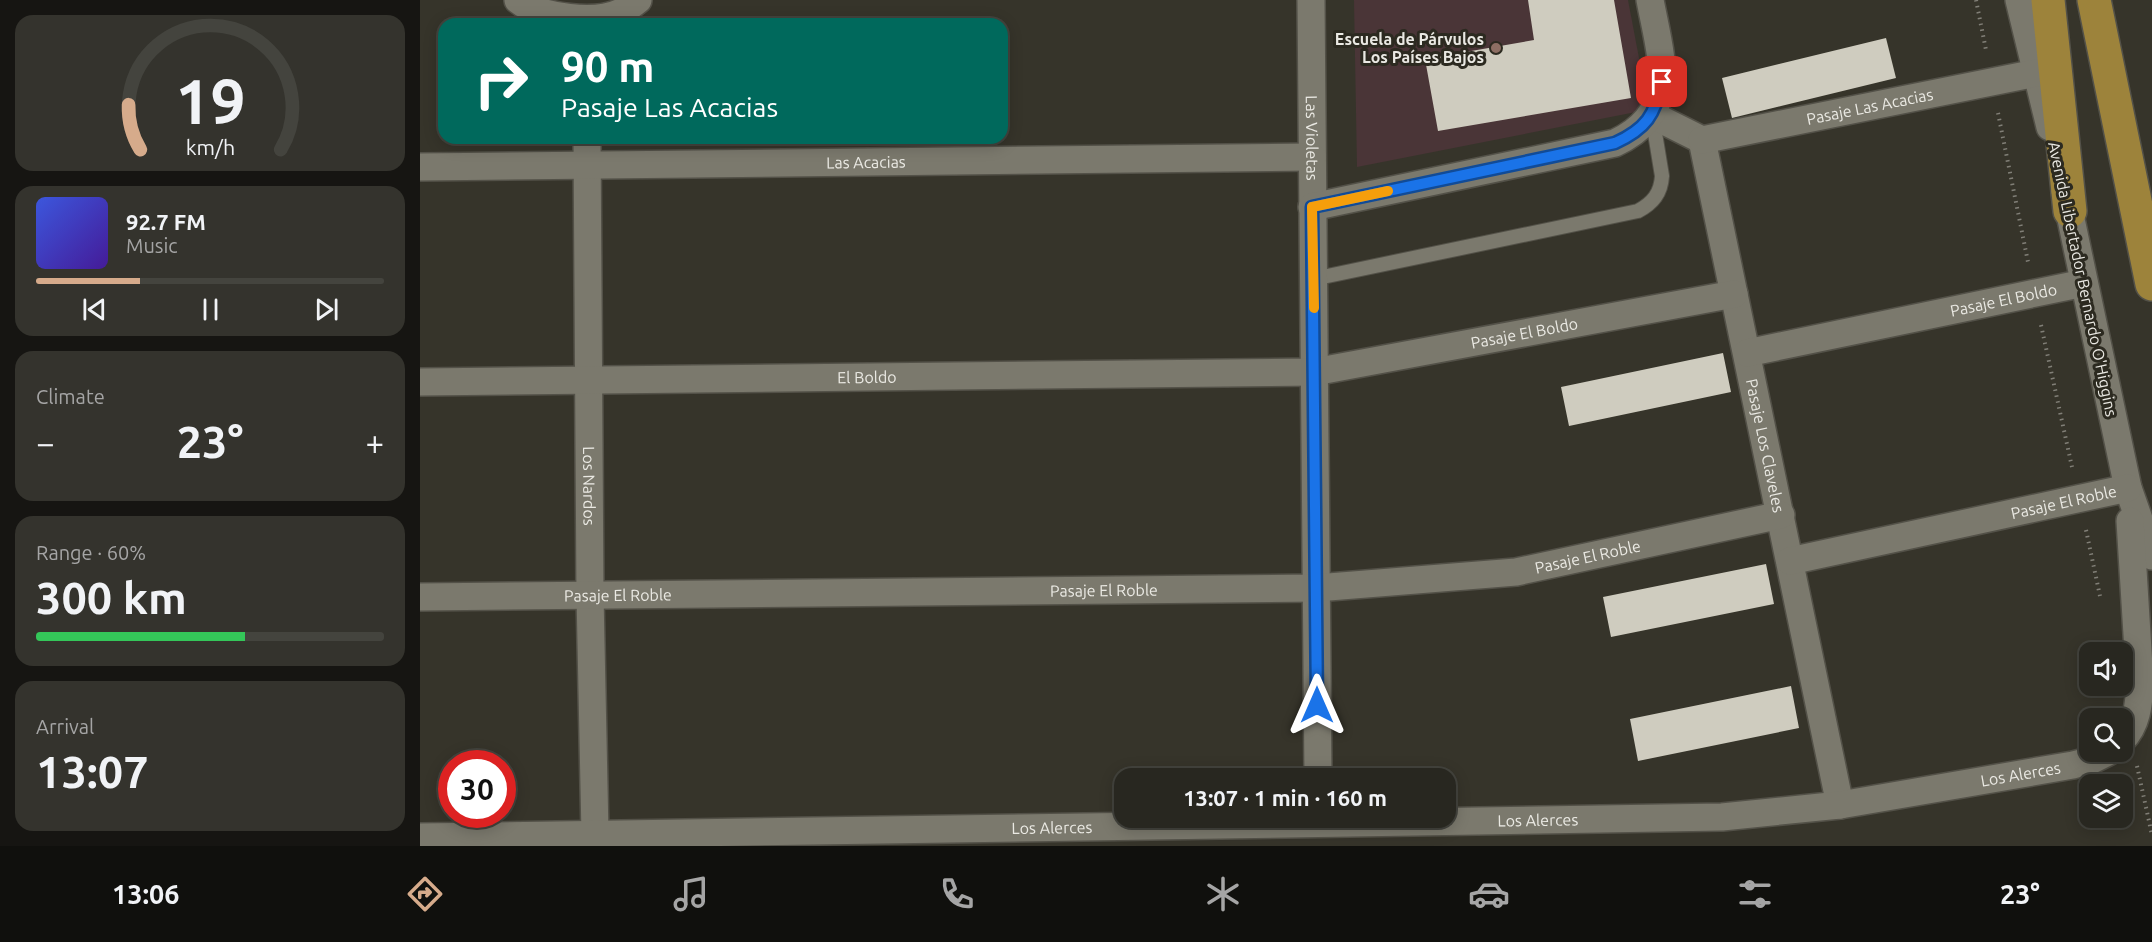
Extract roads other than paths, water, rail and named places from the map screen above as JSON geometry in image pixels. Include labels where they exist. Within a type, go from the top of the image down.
[{"type":"main road","points":[[2048,0],[2070,211]]},
{"type":"main road","points":[[2094,0],[2152,284]]},
{"type":"street","points":[[518,0],[553,15],[567,18]]},
{"type":"street","points":[[600,18],[621,12],[638,0]]},
{"type":"street","name":"Las Violetas","points":[[1311,0],[1318,768]]},
{"type":"street","points":[[1312,207],[1615,143],[1632,135],[1652,115],[1662,82],[1661,62],[1650,0]]},
{"type":"street","name":"Avenida Libertador Bernardo O'Higgins","points":[[2019,0],[2070,211],[2128,488],[2152,556]]},
{"type":"street","name":"Pasaje Las Acacias","points":[[1702,140],[2036,73]]},
{"type":"street","points":[[1652,115],[1702,140]]},
{"type":"street","name":"Pasaje Los Claveles","points":[[1702,140],[1840,805]]},
{"type":"street","name":"Los Nardos","points":[[586,144],[594,834]]},
{"type":"street","name":"Las Acacias","points":[[420,166],[1312,157]]},
{"type":"street","name":"Pasaje El Boldo","points":[[1747,353],[2084,283]]},
{"type":"street","name":"Pasaje El Boldo","points":[[1314,372],[1734,294]]},
{"type":"street","name":"El Boldo","points":[[420,382],[1314,372]]},
{"type":"street","points":[[2128,488],[2140,683],[2139,704],[2133,724]]},
{"type":"street","name":"Pasaje El Roble","points":[[1790,561],[2128,488]]},
{"type":"street","name":"Pasaje El Roble","points":[[420,597],[1316,588],[1516,572],[1781,515]]},
{"type":"street","name":"Los Alerces","points":[[420,837],[1318,829],[1722,817],[1840,805],[2084,762]]},
{"type":"lane","points":[[1313,279],[1638,211],[1649,205],[1662,186],[1652,115]]},
{"type":"place","name":"Escuela de Párvulos Los Países Bajos","points":[[1496,48]]}]
